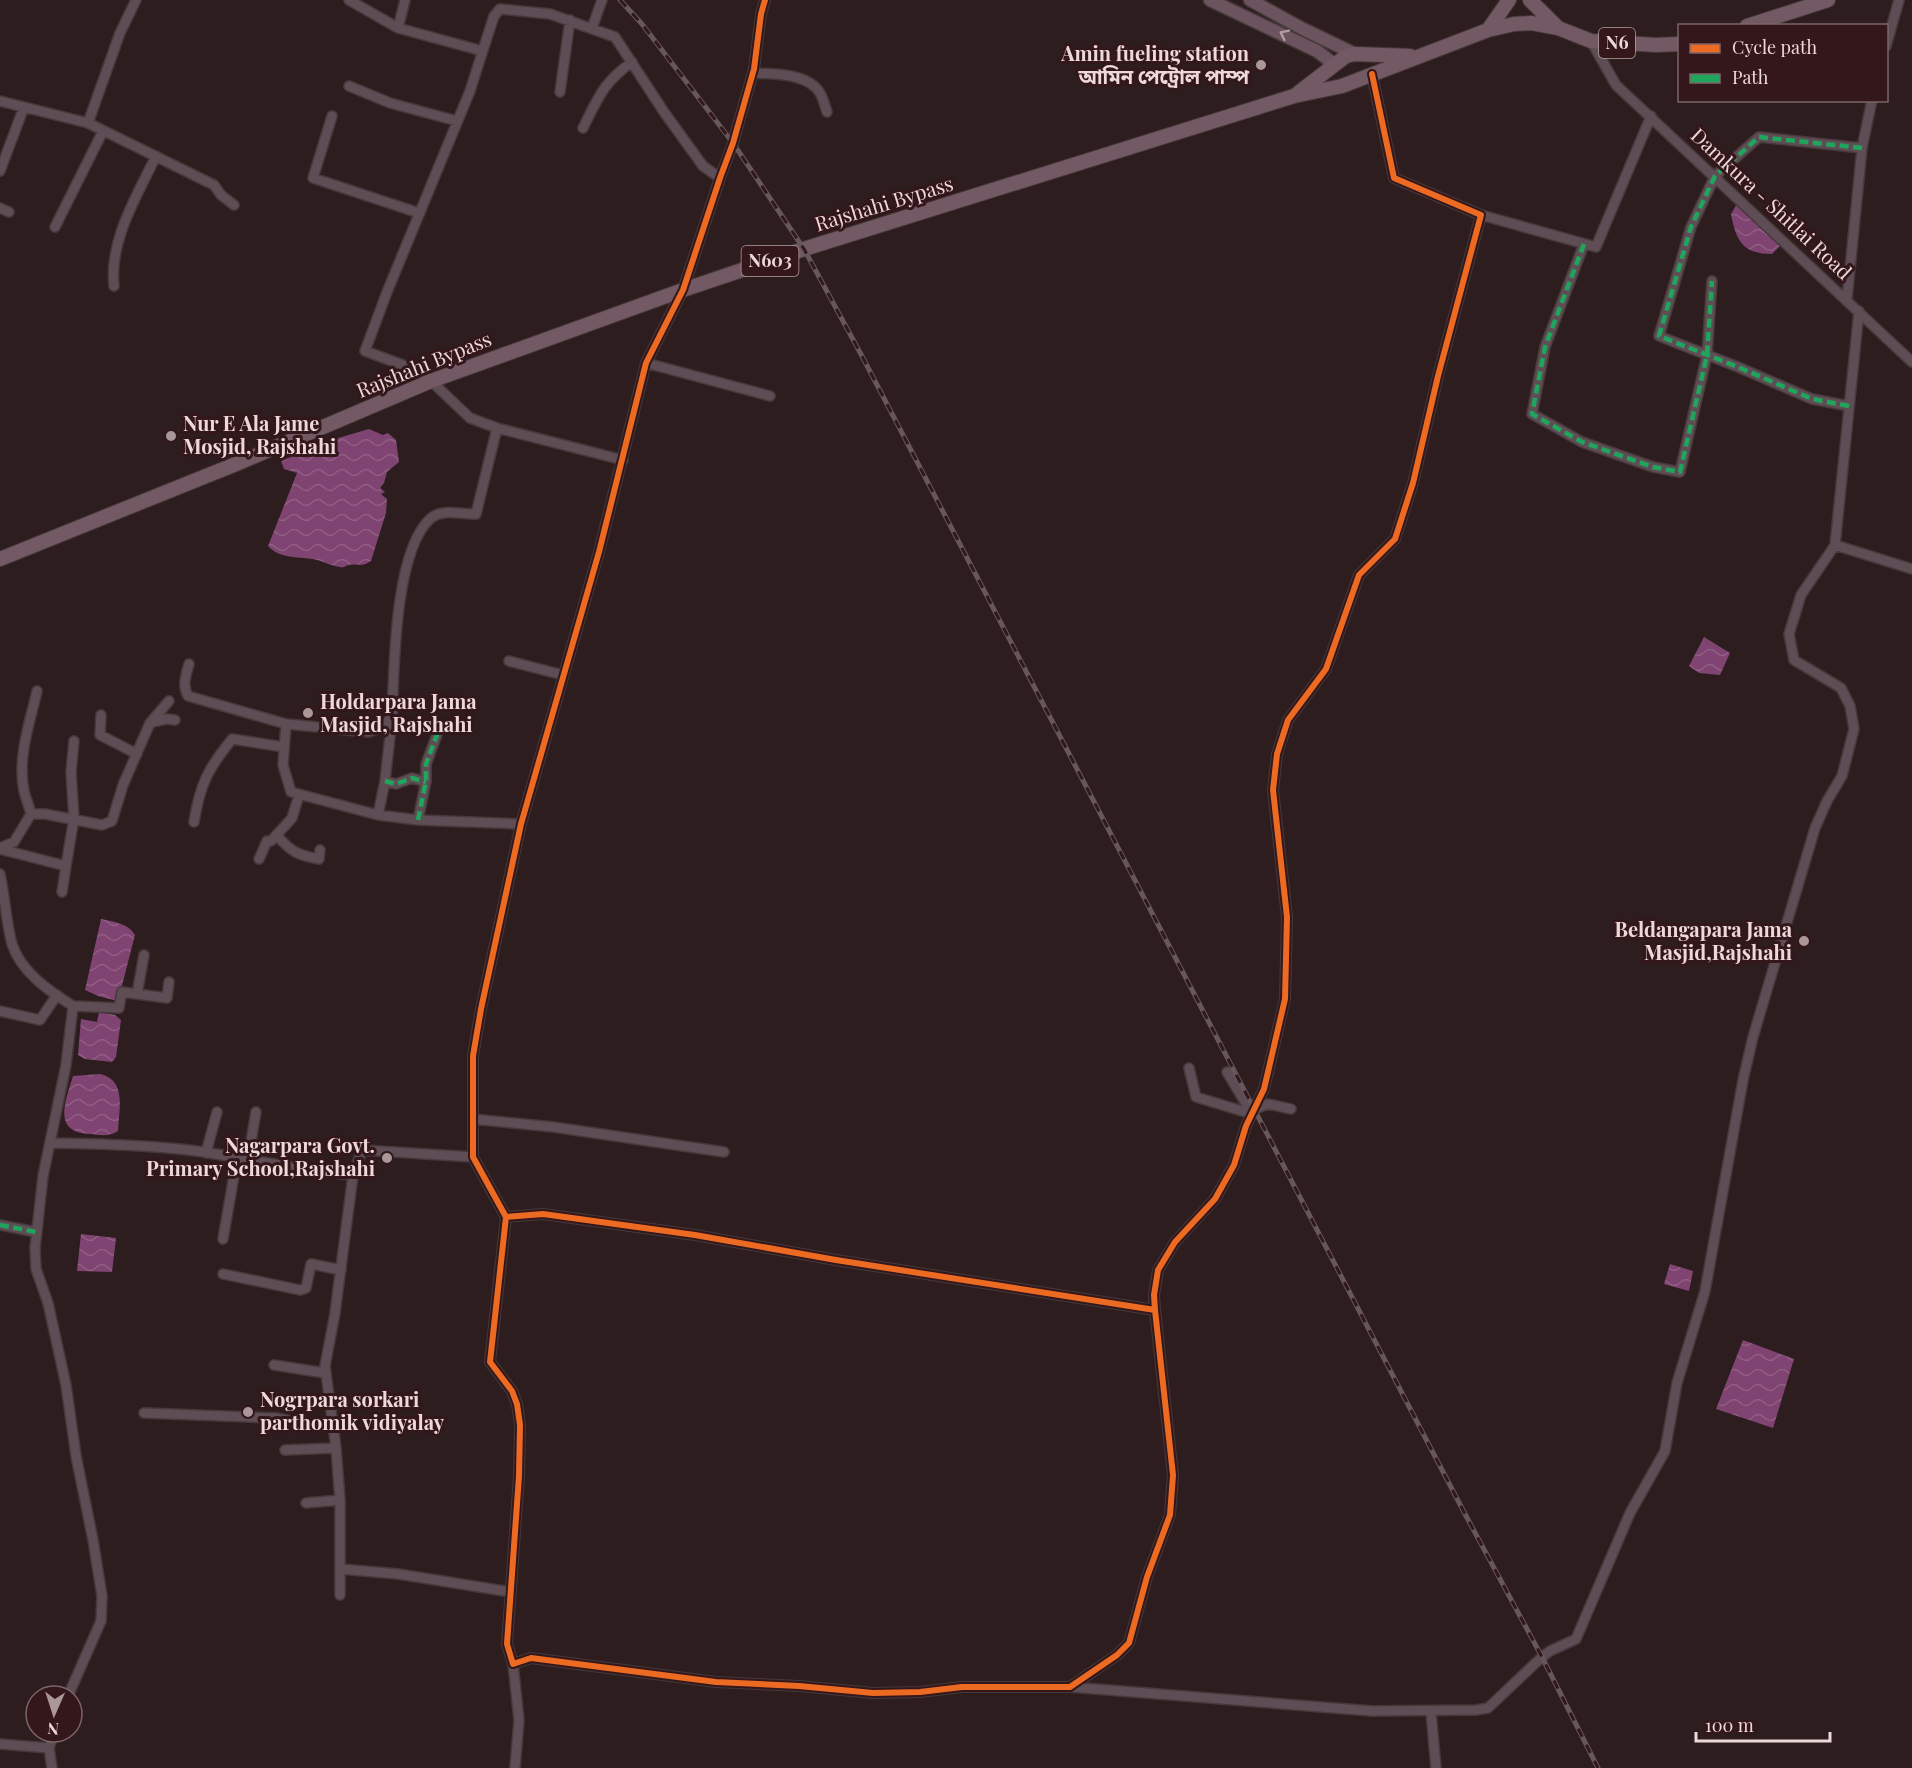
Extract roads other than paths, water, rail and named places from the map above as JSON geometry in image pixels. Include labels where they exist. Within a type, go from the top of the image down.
[{"type":"highway","points":[[1488,30],[1509,0]]},
{"type":"highway","name":"N6","points":[[1530,0],[1558,28],[1591,41],[1678,44]]},
{"type":"highway","points":[[1753,24],[1828,0]]},
{"type":"highway","name":"Rajshahi Bypass","points":[[0,559],[236,465],[432,381],[683,290],[804,249],[1294,96],[1342,86],[1488,30],[1531,23],[1558,28]]},
{"type":"highway","points":[[1294,96],[1334,64],[1346,56],[1355,54]]},
{"type":"highway","name":"N603","points":[[1355,54],[1388,57],[1421,56]]},
{"type":"highway","points":[[1334,64],[1342,86]]},
{"type":"main road","points":[[1210,0],[1317,51],[1334,64]]},
{"type":"main road","points":[[1250,0],[1302,29],[1355,54]]},
{"type":"street","points":[[88,123],[120,33],[136,0]]},
{"type":"street","points":[[349,0],[398,28],[483,50]]},
{"type":"street","points":[[398,28],[405,0]]},
{"type":"street","points":[[592,28],[602,0]]},
{"type":"street","points":[[515,1768],[519,1720],[513,1664],[507,1644],[519,1476],[520,1425],[517,1404],[512,1391],[490,1362],[506,1217],[472,1157],[473,1056],[521,824],[623,460],[646,363],[683,290],[733,143],[753,73],[760,14],[765,0]]},
{"type":"street","points":[[1888,42],[1899,0]]},
{"type":"street","points":[[623,460],[497,428],[470,418],[419,371],[365,351],[379,311],[470,91],[494,16],[500,9],[542,12],[615,37],[703,166],[720,178]]},
{"type":"street","points":[[560,92],[570,21]]},
{"type":"street","name":"Damkura - Shitlai Road","points":[[1591,41],[1616,85],[1912,362]]},
{"type":"street","points":[[583,128],[604,86],[632,62]]},
{"type":"street","points":[[753,73],[784,75],[804,80],[820,92],[827,112]]},
{"type":"street","points":[[1372,74],[1394,178],[1481,215],[1596,247],[1651,116]]},
{"type":"street","points":[[349,86],[390,102],[457,121]]},
{"type":"street","points":[[0,101],[88,123],[122,138],[214,185],[221,195],[234,205]]},
{"type":"street","points":[[1846,299],[1862,148],[1872,102]]},
{"type":"street","points":[[0,171],[24,107]]},
{"type":"street","points":[[332,116],[313,178],[419,213]]},
{"type":"street","points":[[55,227],[103,131]]},
{"type":"street","points":[[1849,406],[1812,399],[1659,336],[1691,227],[1715,176],[1759,137],[1862,148]]},
{"type":"street","points":[[114,286],[112,270],[122,229],[156,156]]},
{"type":"street","points":[[1070,1687],[1117,1656],[1129,1643],[1147,1577],[1170,1515],[1173,1475],[1154,1295],[1158,1270],[1175,1242],[1215,1199],[1234,1165],[1246,1126],[1264,1089],[1285,999],[1287,916],[1274,790],[1276,754],[1288,720],[1326,669],[1359,575],[1395,539],[1413,483],[1438,376],[1481,215]]},
{"type":"street","points":[[1584,244],[1545,347],[1532,414],[1582,442],[1653,467],[1680,472],[1707,355],[1712,281]]},
{"type":"street","points":[[513,1664],[531,1658],[716,1682],[799,1686],[873,1693],[920,1692],[962,1687],[1070,1687],[1372,1711],[1431,1712],[1488,1708],[1542,1657],[1576,1639],[1630,1513],[1665,1451],[1677,1383],[1705,1292],[1743,1080],[1754,1037],[1815,828],[1842,776],[1854,729],[1850,706],[1841,688],[1794,660],[1789,634],[1801,595],[1835,545],[1859,311]]},
{"type":"street","points":[[646,363],[770,396]]},
{"type":"street","points":[[378,815],[385,781],[392,718],[396,621],[409,558],[421,531],[432,517],[449,512],[476,514],[497,428]]},
{"type":"street","points":[[1835,545],[1912,569]]},
{"type":"street","points":[[509,661],[563,675]]},
{"type":"street","points":[[189,664],[185,678],[185,690],[188,696],[286,724],[368,732],[378,729],[392,718]]},
{"type":"street","points":[[0,849],[14,842],[31,814],[24,790],[22,772],[37,690]]},
{"type":"street","points":[[31,814],[74,818],[102,825],[112,821],[123,785],[150,723],[169,701]]},
{"type":"street","points":[[101,715],[100,735],[137,754]]},
{"type":"street","points":[[150,723],[167,719],[175,720]]},
{"type":"street","points":[[286,724],[283,765],[291,792],[378,815],[418,820],[521,824]]},
{"type":"street","points":[[418,820],[428,771],[426,764],[438,732]]},
{"type":"street","points":[[194,822],[198,794],[211,766],[232,739],[284,747]]},
{"type":"street","points":[[62,892],[74,818],[71,772],[74,741]]},
{"type":"street","points":[[385,781],[396,783],[412,778],[426,782]]},
{"type":"street","points":[[259,859],[267,841],[277,836],[292,818],[299,795]]},
{"type":"street","points":[[277,836],[288,848],[299,855],[319,859],[320,850]]},
{"type":"street","points":[[0,849],[66,866]]},
{"type":"street","points":[[0,874],[12,945],[23,964],[37,980],[73,1006],[118,1008],[122,992],[167,998],[169,982]]},
{"type":"street","points":[[138,994],[144,955]]},
{"type":"street","points":[[0,1011],[40,1020],[57,995]]},
{"type":"street","points":[[73,1006],[66,1065],[41,1184],[35,1263],[48,1303],[66,1385],[76,1456],[102,1596],[101,1621],[73,1684]]},
{"type":"street","points":[[1189,1068],[1196,1097],[1253,1112],[1268,1104],[1291,1109]]},
{"type":"street","points":[[1227,1072],[1253,1112]]},
{"type":"street","points":[[206,1153],[217,1112]]},
{"type":"street","points":[[248,1159],[256,1112]]},
{"type":"street","points":[[473,1119],[553,1127],[724,1152]]},
{"type":"street","points":[[50,1143],[124,1145],[206,1153],[353,1175]]},
{"type":"street","points":[[340,1595],[340,1500],[336,1448],[325,1366],[341,1270],[353,1175],[362,1150],[472,1157]]},
{"type":"street","points":[[223,1239],[237,1158]]},
{"type":"street","points":[[506,1217],[543,1214],[695,1235],[836,1260],[1155,1310]]},
{"type":"street","points":[[0,1225],[36,1232]]},
{"type":"street","points":[[223,1274],[300,1290],[306,1288],[311,1264],[341,1270]]},
{"type":"street","points":[[274,1365],[325,1373]]},
{"type":"street","points":[[144,1413],[276,1418],[306,1424],[333,1425]]},
{"type":"street","points":[[285,1450],[336,1448]]},
{"type":"street","points":[[306,1503],[340,1500]]},
{"type":"street","points":[[341,1569],[398,1574],[511,1592]]},
{"type":"street","points":[[1431,1712],[1436,1768]]},
{"type":"street","points":[[0,1744],[48,1748]]},
{"type":"street","points":[[50,1744],[48,1748],[52,1768]]},
{"type":"water","points":[[1738,202],[1782,244],[1772,254],[1754,252],[1742,244],[1735,232],[1731,214]]},
{"type":"water","points":[[369,429],[383,435],[388,433],[396,440],[399,462],[387,472],[380,488],[385,492],[381,494],[387,499],[386,513],[371,561],[359,565],[334,566],[317,560],[285,556],[268,546],[297,473],[284,469],[281,461],[335,439]]},
{"type":"water","points":[[1704,637],[1730,653],[1720,675],[1699,673],[1689,666]]},
{"type":"water","points":[[101,919],[125,925],[135,935],[118,1001],[85,990]]},
{"type":"water","points":[[99,1012],[115,1015],[121,1020],[116,1057],[112,1062],[85,1059],[78,1055],[81,1019],[97,1022]]},
{"type":"water","points":[[100,1074],[109,1077],[118,1089],[120,1105],[118,1131],[104,1135],[78,1132],[70,1128],[64,1114],[73,1076]]},
{"type":"water","points":[[81,1234],[116,1238],[112,1272],[77,1271]]},
{"type":"water","points":[[1670,1264],[1693,1271],[1689,1291],[1664,1284]]},
{"type":"water","points":[[1743,1340],[1794,1359],[1773,1428],[1716,1409]]},
{"type":"railway","points":[[620,0],[642,24],[733,143],[804,249],[1598,1768]]},
{"type":"place","name":"Amin fueling station আমিন পেট্রোল পাম্প","points":[[1261,65]]},
{"type":"place","name":"Nur E Ala Jame Mosjid, Rajshahi","points":[[171,436]]},
{"type":"place","name":"Holdarpara Jama Masjid, Rajshahi","points":[[308,713]]},
{"type":"place","name":"Beldangapara Jama Masjid,Rajshahi","points":[[1804,941]]},
{"type":"place","name":"Nagarpara Govt. Primary School,Rajshahi","points":[[387,1158]]},
{"type":"place","name":"Nogrpara sorkari parthomik vidiyalay","points":[[248,1412]]}]
